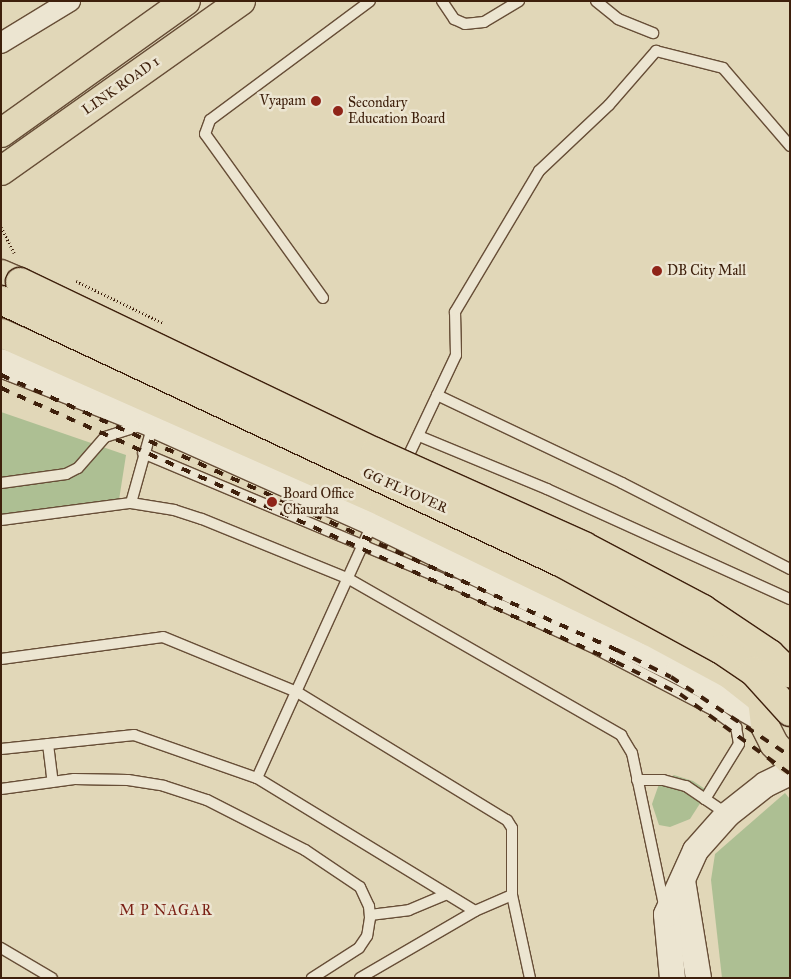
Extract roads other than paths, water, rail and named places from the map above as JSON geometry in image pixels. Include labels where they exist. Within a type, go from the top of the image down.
[{"type":"main road","points":[[1,133],[186,1]]},
{"type":"main road","name":"LINK ROAD 1","points":[[1,171],[241,1]]},
{"type":"main road","points":[[1,179],[27,153]]},
{"type":"main road","name":"GG FLYOVER","points":[[1,274],[178,355],[374,452],[584,546],[703,609],[770,654],[790,673]]},
{"type":"main road","name":"GG FLYOVER","points":[[1,300],[562,563],[720,649],[753,671],[772,710]]},
{"type":"main road","points":[[4,328],[373,523]]},
{"type":"main road","points":[[1,363],[154,423],[373,523],[680,670],[772,710]]},
{"type":"main road","points":[[790,661],[772,710],[774,744],[790,761]]},
{"type":"street","points":[[1,43],[70,1]]},
{"type":"street","points":[[672,978],[666,914],[695,850],[727,814],[765,784],[790,772]]},
{"type":"street","points":[[682,880],[698,978]]},
{"type":"lane","points":[[323,298],[206,134],[210,120],[370,1]]},
{"type":"lane","points":[[442,1],[454,19],[465,24],[484,22],[519,1]]},
{"type":"lane","points":[[596,1],[618,20],[653,33]]},
{"type":"lane","points":[[257,778],[373,523],[419,436],[456,355],[455,312],[539,171],[609,104],[656,50],[723,68],[790,146]]},
{"type":"lane","points":[[437,395],[622,483],[790,569]]},
{"type":"lane","points":[[131,503],[143,453],[154,423]]},
{"type":"lane","points":[[1,483],[66,474],[78,468],[105,438],[154,423]]},
{"type":"lane","points":[[419,436],[547,489],[790,599]]},
{"type":"lane","points":[[143,453],[373,523],[596,649],[673,687],[736,726],[740,744],[705,800]]},
{"type":"lane","points":[[1,520],[131,503],[174,510],[202,519],[349,579],[621,736],[629,745],[666,914]]},
{"type":"lane","points":[[1,659],[163,637],[297,692],[507,820],[512,828],[512,895],[530,978]]},
{"type":"lane","points":[[1,749],[134,735],[257,778],[475,911]]},
{"type":"lane","points":[[48,744],[53,782]]},
{"type":"lane","points":[[1,789],[53,782],[128,780],[164,786],[206,800],[305,850],[360,887],[370,915],[367,936],[359,948],[312,978]]},
{"type":"lane","points":[[637,780],[671,782],[686,786],[727,814]]},
{"type":"lane","points":[[370,915],[409,910],[447,894]]},
{"type":"lane","points":[[360,978],[475,911],[512,895]]},
{"type":"lane","points":[[1,948],[52,978]]},
{"type":"railway","points":[[1,375],[617,650],[671,677],[790,756]]},
{"type":"railway","points":[[1,388],[616,662],[680,694],[790,774]]},
{"type":"place","name":"Vyapam","points":[[316,101]]},
{"type":"place","name":"Secondary Education Board","points":[[338,111]]},
{"type":"place","name":"DB City Mall","points":[[657,271]]},
{"type":"place","name":"Board Office Chauraha","points":[[272,502]]},
{"type":"district","name":"M P NAGAR","points":[[166,911]]}]
